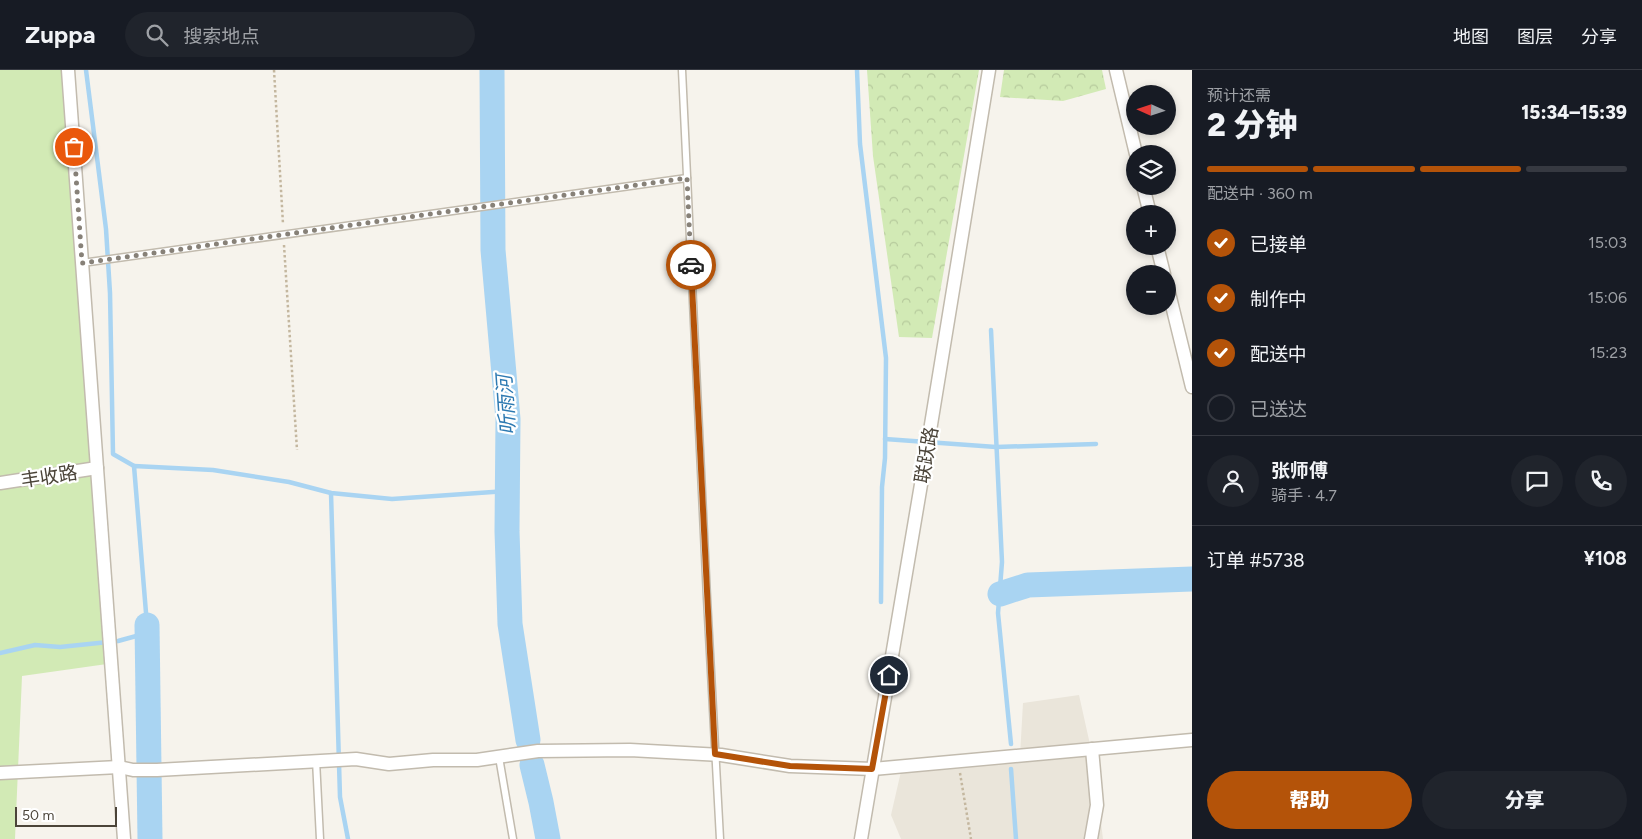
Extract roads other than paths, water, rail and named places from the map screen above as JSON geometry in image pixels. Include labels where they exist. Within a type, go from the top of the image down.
[{"type":"street","points":[[68,70],[124,839]]},
{"type":"street","name":"联跃路","points":[[861,839],[989,70]]},
{"type":"street","points":[[1116,70],[1134,145]]},
{"type":"street","points":[[1174,315],[1192,387]]},
{"type":"street","name":"丰收路","points":[[0,483],[97,468]]},
{"type":"street","points":[[0,773],[119,767],[133,770],[157,770],[356,758],[388,764],[433,760],[477,760],[538,751],[630,750],[715,754],[790,766],[872,769],[1192,740]]},
{"type":"street","points":[[1091,839],[1097,806],[1092,749]]},
{"type":"lane","points":[[682,70],[720,839]]},
{"type":"lane","points":[[82,263],[687,178]]},
{"type":"lane","points":[[499,757],[513,839]]},
{"type":"lane","points":[[316,760],[320,839]]},
{"type":"waterway","points":[[86,70],[106,229],[110,293],[113,454],[134,466]]},
{"type":"waterway","name":"听雨河","points":[[492,70],[493,250],[508,419],[507,531],[510,624],[528,740]]},
{"type":"waterway","points":[[857,70],[860,144],[886,358],[881,602]]},
{"type":"waterway","points":[[991,330],[1002,562],[998,613],[1011,744]]},
{"type":"waterway","points":[[885,439],[996,447],[1096,444]]},
{"type":"waterway","points":[[0,653],[35,645],[60,647],[118,641],[140,635],[147,625],[134,466],[213,470],[289,482],[331,493],[392,499],[507,491]]},
{"type":"waterway","points":[[331,493],[340,797],[348,839]]},
{"type":"waterway","points":[[1000,594],[1028,585],[1192,579]]},
{"type":"waterway","points":[[147,625],[150,839]]},
{"type":"waterway","name":"听雨河","points":[[532,765],[548,839]]},
{"type":"waterway","points":[[1011,769],[1016,839]]}]
